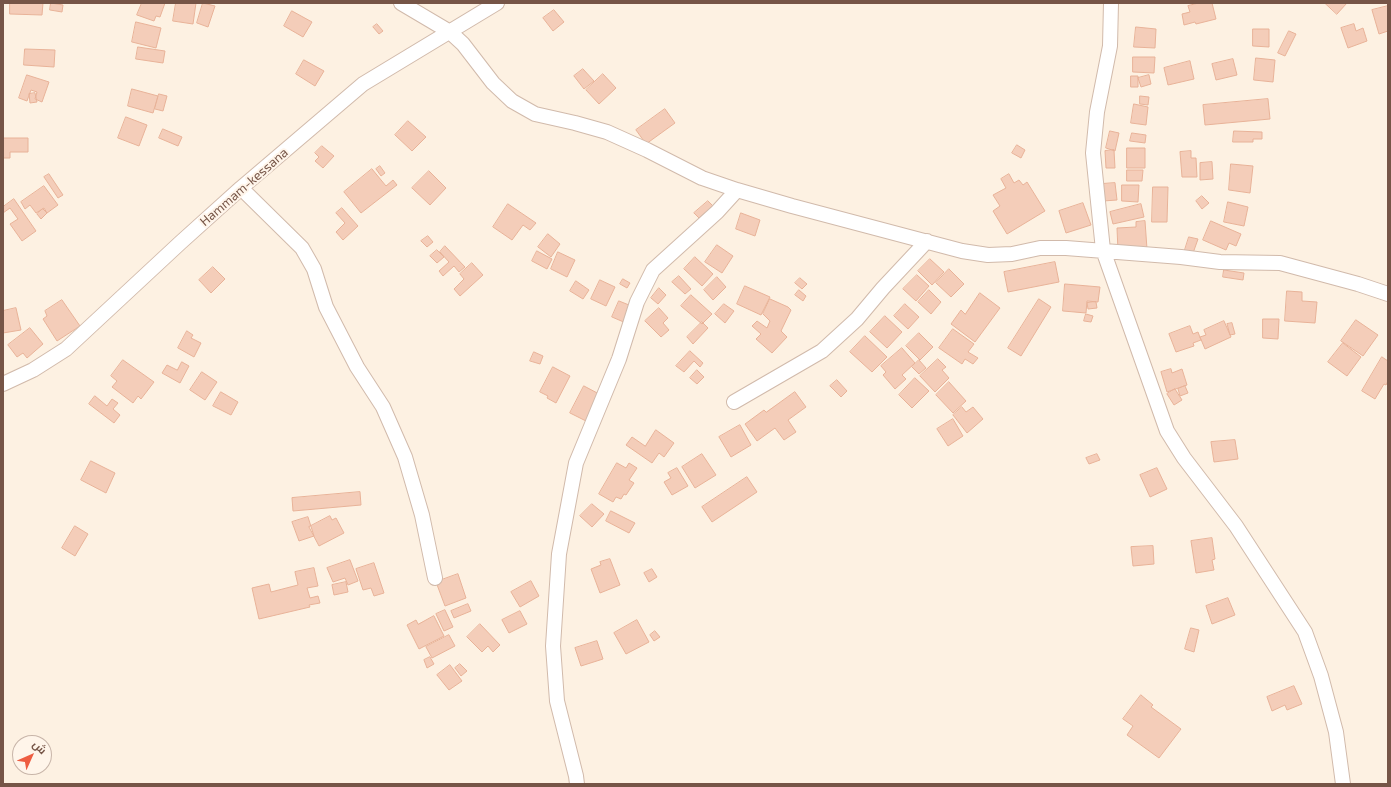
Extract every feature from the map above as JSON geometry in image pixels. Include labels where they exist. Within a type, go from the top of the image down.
[{"type":"street","points":[[401,3],[450,32],[463,44],[493,83],[512,101],[535,114],[606,132],[647,150],[702,178],[737,190],[962,251],[988,255],[1012,254],[1040,248],[1066,248],[1181,257],[1220,262],[1280,263],[1358,284],[1388,294]]},
{"type":"street","name":"Hammam-kessana","points":[[3,384],[33,370],[66,349],[241,188],[363,84],[497,3]]},
{"type":"street","points":[[1111,3],[1110,46],[1097,112],[1093,153],[1102,250],[1167,431],[1184,458],[1236,526],[1305,632],[1321,676],[1336,732],[1343,784]]},
{"type":"street","points":[[241,188],[302,248],[314,269],[329,314],[357,368],[383,407],[405,457],[422,515],[435,578]]},
{"type":"street","points":[[577,784],[557,701],[553,646],[559,554],[576,463],[619,359],[637,302],[653,270],[716,212],[737,190]]},
{"type":"street","points":[[734,402],[822,350],[857,319],[883,288],[927,241]]},
{"type":"building","points":[[10,3],[43,3],[42,15],[10,14]]},
{"type":"building","points":[[51,3],[63,5],[62,12],[50,10]]},
{"type":"building","points":[[142,3],[165,3],[160,17],[156,16],[154,21],[137,15]]},
{"type":"building","points":[[176,3],[196,3],[193,24],[173,21]]},
{"type":"building","points":[[203,3],[215,6],[208,27],[197,23]]},
{"type":"building","points":[[1199,3],[1212,3],[1216,19],[1196,24],[1195,22],[1184,25],[1182,14],[1190,12],[1188,6]]},
{"type":"building","points":[[1325,3],[1347,3],[1337,14]]},
{"type":"building","points":[[1388,6],[1388,31],[1379,34],[1372,10]]},
{"type":"building","points":[[554,10],[564,22],[553,31],[543,18]]},
{"type":"building","points":[[292,11],[312,22],[303,37],[284,26]]},
{"type":"building","points":[[136,22],[161,28],[156,48],[132,42]]},
{"type":"building","points":[[377,24],[383,31],[379,34],[373,27]]},
{"type":"building","points":[[1354,24],[1356,31],[1363,28],[1367,41],[1348,48],[1341,28]]},
{"type":"building","points":[[1136,27],[1156,29],[1155,48],[1134,47]]},
{"type":"building","points":[[1253,29],[1269,29],[1269,47],[1253,46]]},
{"type":"building","points":[[1289,31],[1296,34],[1285,56],[1278,53]]},
{"type":"building","points":[[138,47],[165,51],[163,63],[136,59]]},
{"type":"building","points":[[25,49],[55,50],[54,67],[24,65]]},
{"type":"building","points":[[1133,57],[1155,57],[1154,73],[1133,72]]},
{"type":"building","points":[[1256,58],[1275,60],[1273,82],[1254,80]]},
{"type":"building","points":[[1233,59],[1237,75],[1216,80],[1212,64]]},
{"type":"building","points":[[304,60],[324,71],[315,86],[296,74]]},
{"type":"building","points":[[1190,61],[1194,79],[1168,85],[1164,68]]},
{"type":"building","points":[[583,69],[594,81],[584,89],[574,76]]},
{"type":"building","points":[[603,74],[616,88],[599,104],[586,90]]},
{"type":"building","points":[[27,75],[49,82],[42,102],[35,99],[37,92],[31,90],[27,101],[19,98]]},
{"type":"building","points":[[1149,75],[1151,84],[1141,87],[1138,78]]},
{"type":"building","points":[[1131,76],[1138,76],[1138,87],[1131,87]]},
{"type":"building","points":[[132,89],[158,96],[153,113],[128,106]]},
{"type":"building","points":[[35,93],[37,102],[30,103],[29,94]]},
{"type":"building","points":[[159,94],[167,96],[163,111],[155,109]]},
{"type":"building","points":[[1140,96],[1149,97],[1148,105],[1140,104]]},
{"type":"building","points":[[1268,99],[1270,119],[1205,125],[1203,105]]},
{"type":"building","points":[[1134,104],[1148,107],[1146,125],[1131,123]]},
{"type":"building","points":[[665,109],[675,123],[646,144],[636,130]]},
{"type":"building","points":[[126,117],[147,125],[139,146],[118,138]]},
{"type":"building","points":[[408,121],[426,137],[412,151],[395,135]]},
{"type":"building","points":[[163,129],[182,137],[178,146],[159,138]]},
{"type":"building","points":[[1110,131],[1119,133],[1115,151],[1106,148]]},
{"type":"building","points":[[1234,131],[1262,132],[1262,139],[1253,139],[1253,142],[1233,142]]},
{"type":"building","points":[[1132,133],[1146,135],[1145,143],[1130,141]]},
{"type":"building","points":[[3,138],[28,138],[28,152],[10,152],[10,158],[3,158]]},
{"type":"building","points":[[1017,145],[1025,150],[1021,158],[1012,153]]},
{"type":"building","points":[[322,146],[334,156],[323,168],[315,161],[319,157],[315,153]]},
{"type":"building","points":[[1127,148],[1145,148],[1145,168],[1127,168]]},
{"type":"building","points":[[1114,150],[1115,168],[1106,168],[1105,151]]},
{"type":"building","points":[[1191,151],[1191,158],[1196,158],[1197,177],[1182,177],[1180,152]]},
{"type":"building","points":[[1212,162],[1213,179],[1200,180],[1200,163]]},
{"type":"building","points":[[1231,164],[1253,166],[1250,193],[1229,190]]},
{"type":"building","points":[[380,166],[385,173],[381,176],[376,169]]},
{"type":"building","points":[[372,169],[386,186],[393,180],[397,185],[361,213],[344,192]]},
{"type":"building","points":[[1127,170],[1143,170],[1142,181],[1127,181]]},
{"type":"building","points":[[429,171],[446,188],[430,205],[412,188]]},
{"type":"building","points":[[49,174],[63,195],[58,198],[44,177]]},
{"type":"building","points":[[1009,174],[1014,183],[1019,180],[1023,185],[1027,182],[1045,211],[1007,234],[993,211],[1000,206],[993,195],[1006,188],[1001,179]]},
{"type":"building","points":[[1115,183],[1117,200],[1103,201],[1102,184]]},
{"type":"building","points":[[1122,185],[1139,185],[1138,202],[1122,201]]},
{"type":"building","points":[[44,186],[58,205],[47,213],[44,208],[36,213],[30,205],[25,209],[21,202]]},
{"type":"building","points":[[1153,187],[1168,187],[1167,222],[1152,222]]},
{"type":"building","points":[[1202,196],[1209,203],[1202,209],[1196,201]]},
{"type":"building","points":[[14,199],[36,231],[22,241],[10,224],[18,219],[10,208],[3,213],[3,207]]},
{"type":"building","points":[[708,201],[713,206],[699,218],[694,213]]},
{"type":"building","points":[[1228,202],[1248,207],[1244,226],[1224,222]]},
{"type":"building","points":[[1083,203],[1091,225],[1066,233],[1059,211]]},
{"type":"building","points":[[508,204],[536,223],[530,230],[523,225],[512,240],[493,227]]},
{"type":"building","points":[[1141,204],[1144,217],[1113,224],[1110,212]]},
{"type":"building","points":[[342,208],[358,226],[343,240],[336,232],[345,223],[336,213]]},
{"type":"building","points":[[43,209],[47,213],[41,219],[37,214]]},
{"type":"building","points":[[741,213],[760,220],[755,236],[736,229]]},
{"type":"building","points":[[1145,221],[1147,249],[1118,251],[1117,228],[1136,227],[1136,222]]},
{"type":"building","points":[[1211,221],[1241,234],[1236,246],[1229,243],[1226,250],[1203,240]]},
{"type":"building","points":[[548,234],[560,244],[551,257],[538,247]]},
{"type":"building","points":[[428,236],[433,242],[427,247],[421,241]]},
{"type":"building","points":[[1189,237],[1198,239],[1192,256],[1184,253]]},
{"type":"building","points":[[717,245],[733,256],[722,273],[705,262]]},
{"type":"building","points":[[445,246],[465,267],[459,272],[454,266],[443,276],[439,271],[449,262],[440,252]]},
{"type":"building","points":[[437,250],[444,257],[437,263],[430,256]]},
{"type":"building","points":[[537,251],[552,259],[547,269],[532,261]]},
{"type":"building","points":[[558,252],[575,260],[567,277],[551,269]]},
{"type":"building","points":[[695,257],[713,274],[702,286],[684,269]]},
{"type":"building","points":[[930,259],[944,272],[932,285],[918,271]]},
{"type":"building","points":[[1055,262],[1059,282],[1008,292],[1004,272]]},
{"type":"building","points":[[472,263],[483,275],[460,296],[454,289],[464,279],[460,274]]},
{"type":"building","points":[[213,267],[225,279],[211,293],[199,280]]},
{"type":"building","points":[[949,269],[964,284],[951,297],[936,283]]},
{"type":"building","points":[[1224,270],[1244,273],[1243,280],[1223,277]]},
{"type":"building","points":[[917,275],[929,286],[916,301],[903,289]]},
{"type":"building","points":[[679,276],[691,289],[685,294],[672,282]]},
{"type":"building","points":[[717,277],[726,287],[713,300],[704,290]]},
{"type":"building","points":[[800,278],[807,284],[802,289],[795,283]]},
{"type":"building","points":[[623,279],[630,283],[627,288],[620,284]]},
{"type":"building","points":[[600,280],[615,287],[606,306],[591,299]]},
{"type":"building","points":[[576,281],[589,290],[583,299],[570,291]]},
{"type":"building","points":[[1065,284],[1100,287],[1098,302],[1087,301],[1086,313],[1063,311]]},
{"type":"building","points":[[745,286],[770,297],[761,315],[737,304]]},
{"type":"building","points":[[659,288],[666,295],[658,304],[651,298]]},
{"type":"building","points":[[799,290],[806,296],[803,301],[795,295]]},
{"type":"building","points":[[929,290],[941,302],[931,314],[918,302]]},
{"type":"building","points":[[1287,291],[1302,292],[1302,301],[1317,302],[1315,323],[1285,321]]},
{"type":"building","points":[[980,293],[1000,308],[975,342],[951,324],[961,310],[965,314]]},
{"type":"building","points":[[691,295],[712,314],[702,324],[681,306]]},
{"type":"building","points":[[770,299],[788,307],[791,310],[781,331],[787,337],[772,353],[756,339],[761,334],[752,326],[757,321],[767,328],[770,321],[763,314]]},
{"type":"building","points":[[1039,299],[1051,307],[1021,356],[1008,348]]},
{"type":"building","points":[[62,300],[80,326],[57,341],[43,319],[47,316],[45,311]]},
{"type":"building","points":[[619,301],[634,307],[626,323],[612,317]]},
{"type":"building","points":[[1096,302],[1097,308],[1088,309],[1087,303]]},
{"type":"building","points":[[724,304],[734,311],[725,323],[715,314]]},
{"type":"building","points":[[905,304],[919,317],[908,329],[894,316]]},
{"type":"building","points":[[16,308],[21,330],[3,333],[3,311]]},
{"type":"building","points":[[659,308],[668,318],[663,323],[669,330],[661,337],[645,321]]},
{"type":"building","points":[[1086,314],[1093,316],[1091,322],[1084,321]]},
{"type":"building","points":[[885,316],[902,332],[887,348],[870,332]]},
{"type":"building","points":[[1263,319],[1279,319],[1278,339],[1263,338]]},
{"type":"building","points":[[1356,320],[1378,335],[1363,356],[1341,341]]},
{"type":"building","points":[[1224,321],[1231,337],[1205,349],[1200,337],[1206,335],[1204,330]]},
{"type":"building","points":[[702,322],[708,328],[693,344],[687,337]]},
{"type":"building","points":[[1232,323],[1235,334],[1230,335],[1227,324]]},
{"type":"building","points":[[1190,326],[1193,334],[1198,332],[1201,340],[1193,343],[1194,346],[1176,352],[1169,334]]},
{"type":"building","points":[[30,328],[43,344],[27,358],[23,353],[17,357],[8,345]]},
{"type":"building","points":[[953,329],[974,344],[968,352],[978,358],[973,364],[965,359],[962,364],[939,348]]},
{"type":"building","points":[[187,331],[193,335],[191,338],[201,343],[194,357],[178,348]]},
{"type":"building","points":[[919,333],[933,347],[920,360],[906,346]]},
{"type":"building","points":[[865,336],[887,357],[872,372],[850,352]]},
{"type":"building","points":[[1343,343],[1361,357],[1347,376],[1328,362]]},
{"type":"building","points":[[902,348],[915,363],[902,375],[906,379],[895,389],[883,375],[886,372],[881,366]]},
{"type":"building","points":[[690,351],[703,363],[700,367],[694,361],[684,372],[676,366]]},
{"type":"building","points":[[534,352],[543,356],[540,364],[530,361]]},
{"type":"building","points":[[1382,357],[1388,361],[1388,381],[1386,385],[1384,384],[1375,399],[1362,391]]},
{"type":"building","points":[[938,359],[946,367],[942,370],[949,378],[935,392],[920,376]]},
{"type":"building","points":[[123,360],[154,382],[141,399],[138,396],[133,403],[112,387],[117,381],[111,376]]},
{"type":"building","points":[[919,360],[926,368],[919,374],[912,367]]},
{"type":"building","points":[[182,362],[189,366],[180,383],[162,373],[167,365],[177,370]]},
{"type":"building","points":[[553,367],[570,376],[556,403],[547,398],[548,396],[540,392]]},
{"type":"building","points":[[1171,369],[1172,373],[1182,369],[1187,385],[1167,392],[1161,372]]},
{"type":"building","points":[[697,370],[704,377],[697,384],[690,378]]},
{"type":"building","points":[[202,372],[217,382],[205,400],[190,390]]},
{"type":"building","points":[[915,378],[929,391],[912,408],[899,395]]},
{"type":"building","points":[[837,380],[847,391],[841,397],[830,386]]},
{"type":"building","points":[[949,382],[966,401],[953,413],[936,395]]},
{"type":"building","points":[[584,386],[601,395],[590,423],[570,413]]},
{"type":"building","points":[[1185,386],[1188,393],[1180,396],[1178,389]]},
{"type":"building","points":[[1175,389],[1182,400],[1174,405],[1167,394]]},
{"type":"building","points":[[221,392],[238,402],[231,415],[213,406]]},
{"type":"building","points":[[795,392],[806,407],[788,420],[796,432],[784,440],[775,428],[757,441],[745,424],[764,410],[766,412]]},
{"type":"building","points":[[95,396],[107,406],[112,399],[118,403],[113,409],[120,415],[114,423],[89,404]]},
{"type":"building","points":[[962,407],[966,412],[973,407],[983,419],[967,433],[953,415]]},
{"type":"building","points":[[953,419],[963,436],[948,446],[937,429]]},
{"type":"building","points":[[740,425],[751,445],[731,457],[719,437]]},
{"type":"building","points":[[656,430],[674,443],[664,457],[659,453],[652,463],[626,445],[632,437],[645,446]]},
{"type":"building","points":[[1235,440],[1238,459],[1214,462],[1211,442]]},
{"type":"building","points":[[702,454],[716,475],[695,488],[682,467]]},
{"type":"building","points":[[1097,454],[1100,460],[1089,464],[1086,458]]},
{"type":"building","points":[[91,461],[115,473],[106,493],[81,480]]},
{"type":"building","points":[[617,463],[626,468],[629,463],[637,468],[629,480],[634,483],[626,495],[624,494],[621,499],[616,497],[613,502],[599,494]]},
{"type":"building","points":[[677,468],[688,486],[672,495],[664,482],[671,478],[668,473]]},
{"type":"building","points":[[1157,468],[1167,489],[1150,497],[1140,475]]},
{"type":"building","points":[[747,477],[757,492],[712,522],[702,507]]},
{"type":"building","points":[[360,492],[361,505],[293,511],[292,498]]},
{"type":"building","points":[[592,504],[604,514],[592,527],[580,516]]},
{"type":"building","points":[[611,511],[635,523],[629,533],[606,521]]},
{"type":"building","points":[[330,516],[332,520],[336,518],[344,533],[319,546],[309,527]]},
{"type":"building","points":[[308,517],[314,536],[299,541],[292,522]]},
{"type":"building","points":[[75,526],[88,534],[75,556],[62,548]]},
{"type":"building","points":[[1212,538],[1215,559],[1212,560],[1214,570],[1196,573],[1191,541]]},
{"type":"building","points":[[1153,546],[1154,564],[1133,566],[1131,547]]},
{"type":"building","points":[[610,559],[620,585],[600,593],[591,569],[601,565],[600,562]]},
{"type":"building","points":[[350,560],[358,581],[348,585],[345,578],[333,582],[327,568]]},
{"type":"building","points":[[374,563],[384,593],[374,596],[371,588],[363,590],[356,569]]},
{"type":"building","points":[[314,568],[318,586],[307,588],[310,598],[318,596],[320,603],[309,605],[310,607],[259,619],[252,588],[269,584],[271,592],[298,585],[295,572]]},
{"type":"building","points":[[652,569],[657,577],[649,582],[644,573]]},
{"type":"building","points":[[458,574],[466,598],[445,606],[436,582]]},
{"type":"building","points":[[531,581],[539,596],[520,607],[511,592]]},
{"type":"building","points":[[346,582],[348,592],[334,595],[332,585]]},
{"type":"building","points":[[1228,598],[1235,615],[1212,624],[1206,606]]},
{"type":"building","points":[[468,604],[471,611],[454,618],[451,611]]},
{"type":"building","points":[[445,610],[453,627],[444,631],[436,614]]},
{"type":"building","points":[[520,611],[527,624],[509,633],[502,620]]},
{"type":"building","points":[[434,616],[444,636],[419,649],[407,625],[416,620],[418,624]]},
{"type":"building","points":[[637,620],[649,642],[626,654],[614,633]]},
{"type":"building","points":[[480,624],[500,645],[493,652],[488,646],[482,652],[467,637]]},
{"type":"building","points":[[1191,628],[1199,630],[1194,652],[1185,649]]},
{"type":"building","points":[[655,631],[660,637],[654,641],[650,635]]},
{"type":"building","points":[[449,635],[455,646],[432,658],[426,647]]},
{"type":"building","points":[[597,641],[603,659],[581,666],[575,648]]},
{"type":"building","points":[[430,657],[434,664],[427,668],[424,660]]},
{"type":"building","points":[[460,664],[467,671],[461,676],[455,668]]},
{"type":"building","points":[[450,665],[462,681],[449,690],[437,675]]},
{"type":"building","points":[[1294,686],[1302,704],[1287,710],[1285,705],[1272,711],[1267,697]]},
{"type":"building","points":[[1141,695],[1153,705],[1151,707],[1181,729],[1159,758],[1127,735],[1133,726],[1123,719]]}]
